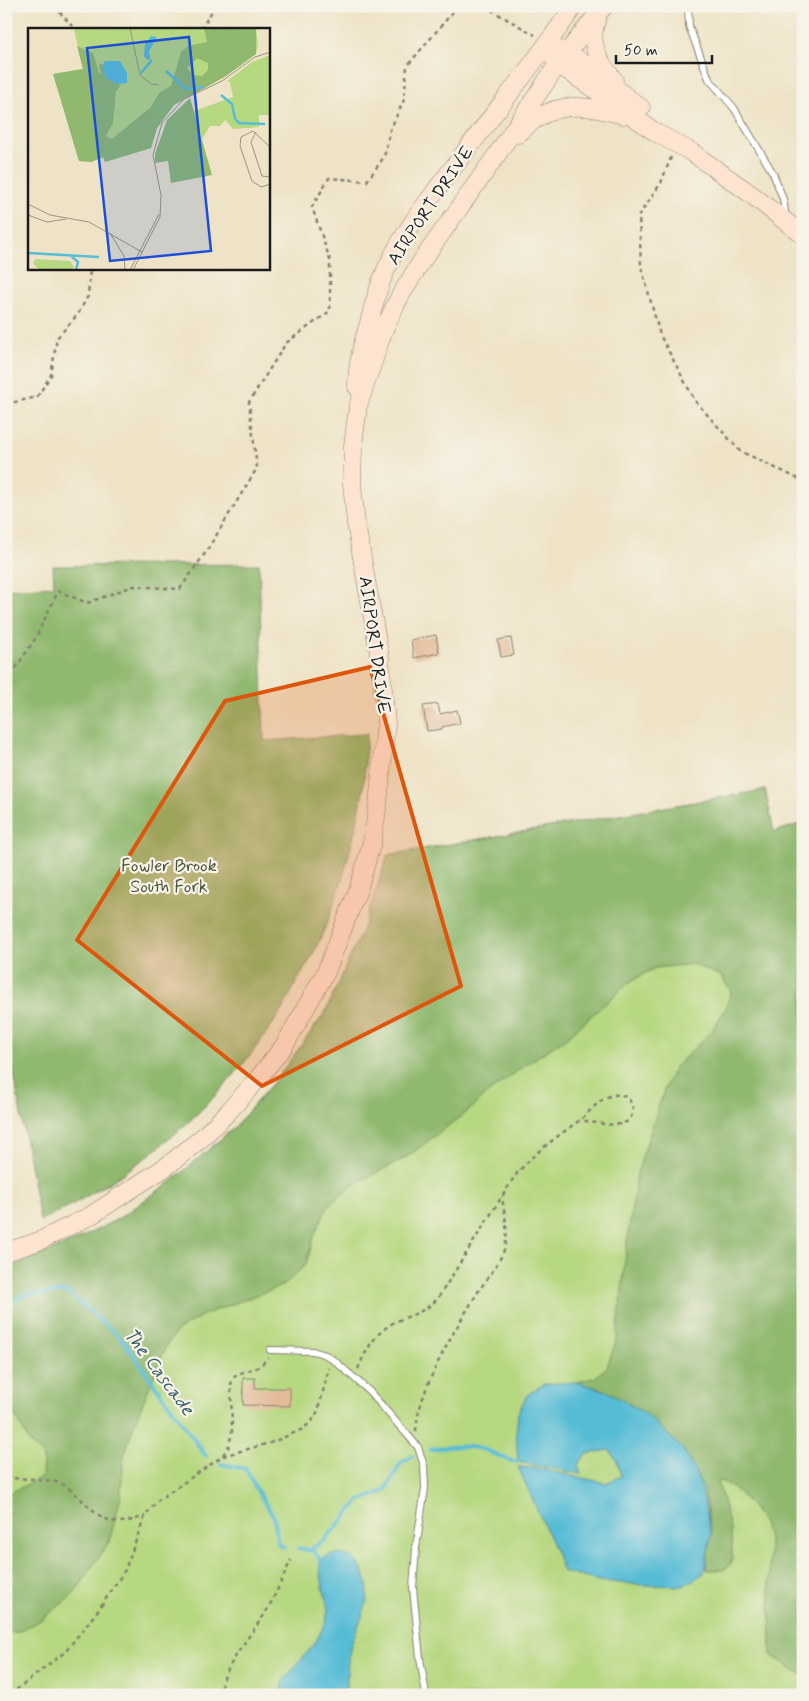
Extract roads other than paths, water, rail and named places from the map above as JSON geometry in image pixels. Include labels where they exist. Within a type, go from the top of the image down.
[{"type":"main road","points":[[547,39],[574,6]]},
{"type":"main road","points":[[563,58],[601,10]]},
{"type":"main road","points":[[601,10],[593,28],[595,52],[601,64],[630,100]]},
{"type":"main road","name":"AIRPORT DRIVE","points":[[357,414],[357,374],[363,341],[384,273],[399,244],[426,204],[547,39],[563,58],[654,132]]},
{"type":"main road","name":"AIRPORT DRIVE","points":[[563,58],[630,100],[693,153],[752,195],[803,235]]},
{"type":"main road","name":"AIRPORT DRIVE","points":[[6,1252],[39,1241],[90,1216],[167,1166],[203,1137],[234,1106],[284,1046],[326,972],[359,887],[372,842],[386,723],[380,658],[356,524],[352,483],[353,446],[358,406],[384,329],[400,296],[421,262],[563,58]]},
{"type":"main road","name":"AIRPORT DRIVE","points":[[486,170],[517,135],[536,119],[555,110],[572,107],[593,107],[624,116],[693,153]]},
{"type":"lane","points":[[688,6],[689,26],[709,79],[734,108],[772,173],[783,199],[786,223]]},
{"type":"lane","points":[[270,1350],[313,1351],[331,1359],[369,1391],[418,1447],[424,1466],[425,1488],[413,1588],[426,1695]]},
{"type":"water","points":[[576,1382],[607,1391],[646,1414],[683,1449],[700,1482],[711,1535],[704,1573],[683,1586],[598,1581],[563,1572],[518,1467],[535,1468],[606,1483],[621,1476],[617,1461],[609,1450],[586,1454],[578,1465],[581,1474],[518,1462],[516,1434],[518,1413],[527,1395],[544,1384]]},
{"type":"water","points":[[338,1554],[346,1555],[357,1563],[362,1570],[368,1592],[363,1613],[351,1644],[347,1686],[336,1695],[281,1695],[284,1680],[315,1643],[326,1622],[328,1609],[320,1572],[320,1559]]},
{"type":"waterway","name":"The Cascade","points":[[6,1306],[23,1295],[67,1292],[122,1339],[206,1456]]},
{"type":"waterway","points":[[430,1450],[471,1447],[518,1462]]},
{"type":"waterway","points":[[310,1550],[325,1540],[359,1501],[385,1491],[401,1463],[413,1456]]},
{"type":"waterway","name":"The Cascade","points":[[221,1464],[246,1469],[274,1517],[278,1544],[284,1547]]},
{"type":"waterway","name":"The Cascade","points":[[298,1548],[313,1551],[323,1562]]},
{"type":"park label","name":"Fowler Brook South Fork","points":[[169,875]]}]
